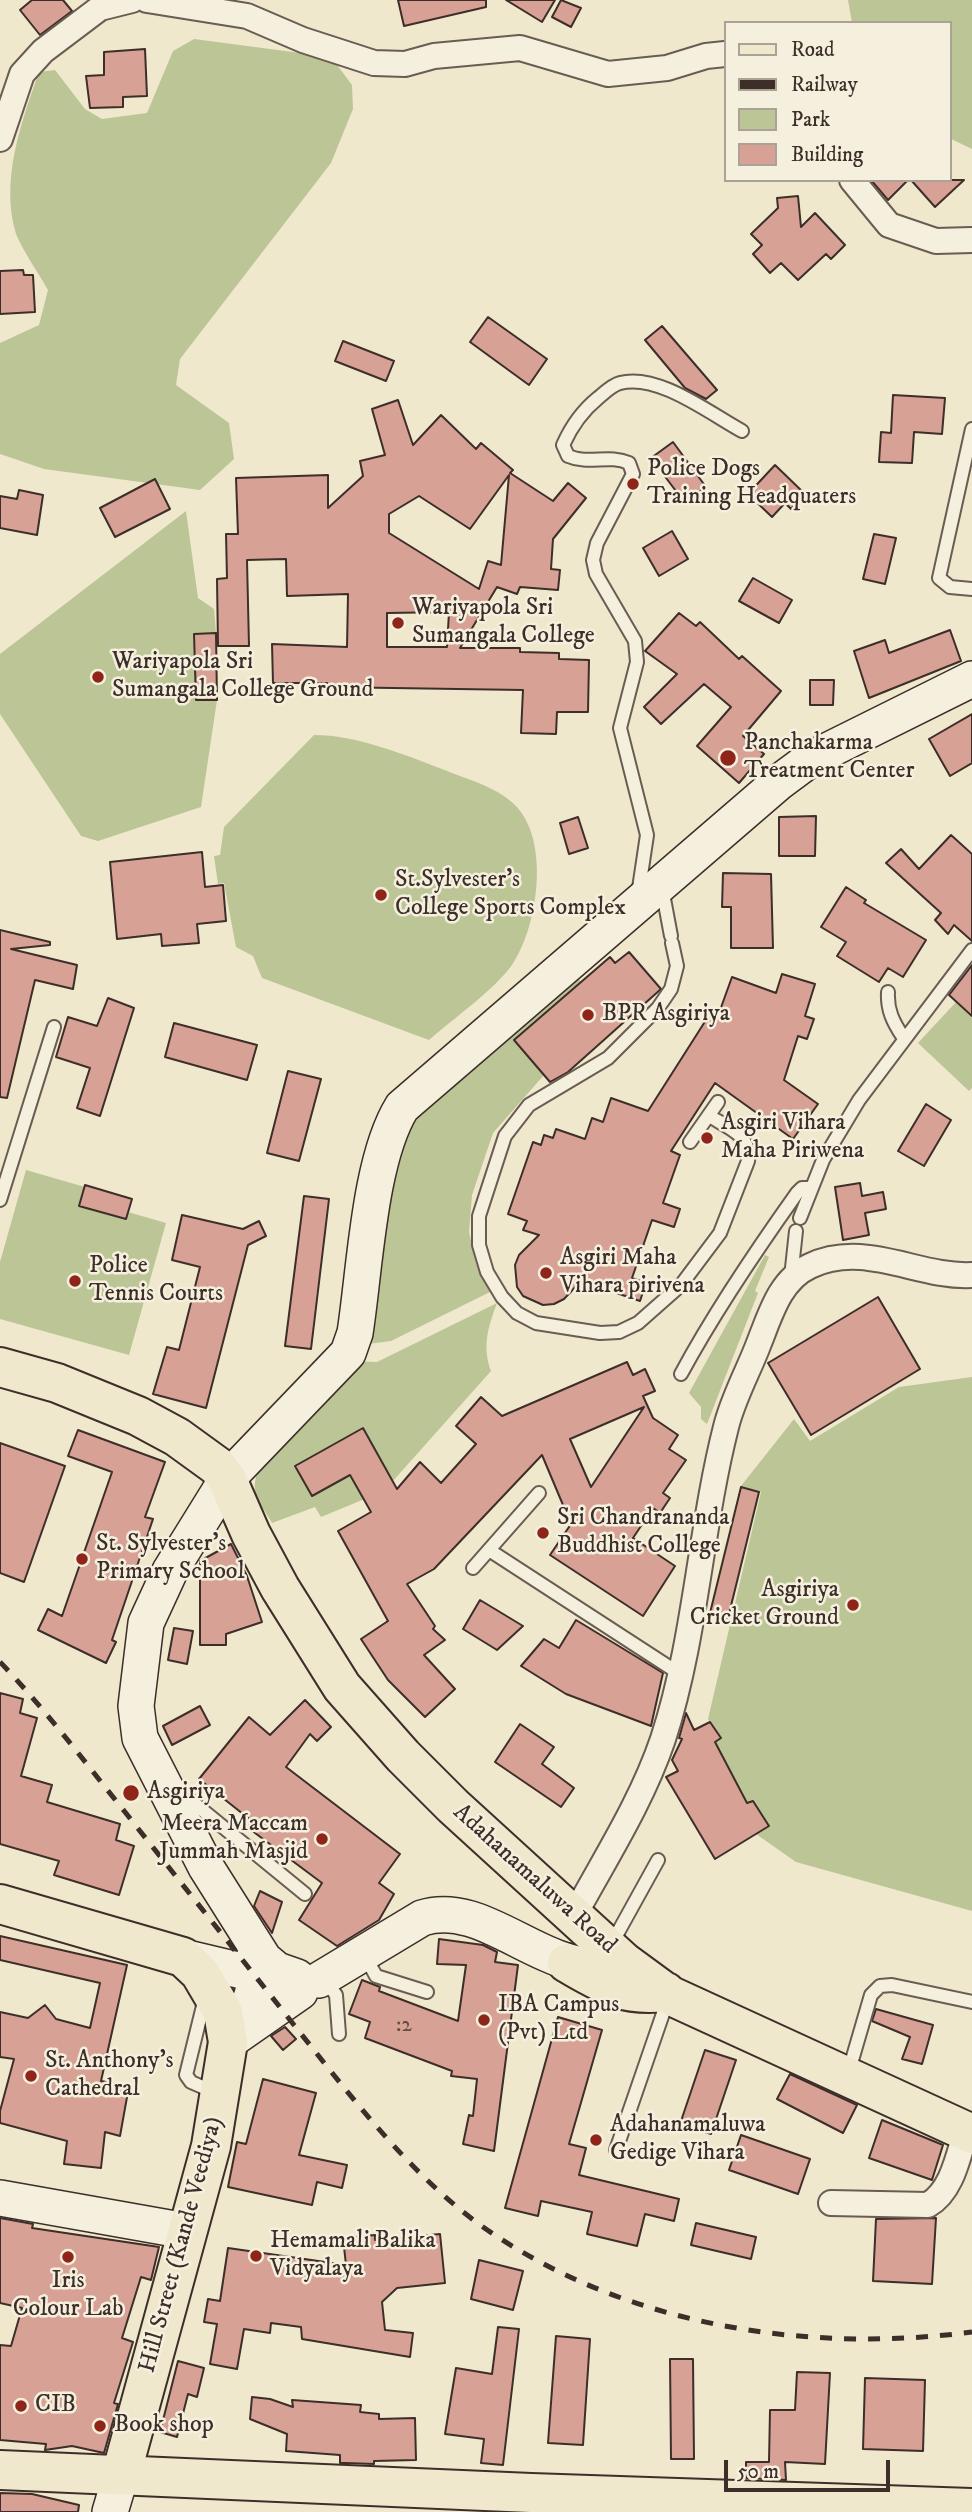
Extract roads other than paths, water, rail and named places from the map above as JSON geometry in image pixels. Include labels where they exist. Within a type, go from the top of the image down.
[{"type":"main road","points":[[0,1367],[57,1383],[138,1416],[202,1453],[228,1479]]},
{"type":"main road","name":"Adahanamaluwa Road","points":[[228,1479],[251,1534],[280,1588],[342,1687],[403,1756],[453,1806],[575,1914],[616,1955],[667,1994],[969,2132]]},
{"type":"main road","points":[[0,1904],[183,1957],[205,1980],[218,2020]]},
{"type":"main road","points":[[567,1963],[616,1990],[642,1995],[667,1994]]},
{"type":"main road","name":"Hill Street (Kande Veediya)","points":[[121,2475],[211,2146],[221,2095],[218,2020]]},
{"type":"main road","points":[[0,2470],[121,2475],[536,2502],[972,2508]]},
{"type":"street","points":[[0,139],[22,74],[43,51],[100,8],[132,0]]},
{"type":"street","points":[[147,0],[247,16],[303,40],[374,63],[405,64],[434,56],[520,48],[608,74],[667,68],[706,56],[724,54]]},
{"type":"street","points":[[854,182],[889,225],[936,241],[972,240]]},
{"type":"street","points":[[309,1980],[272,1967],[243,1926],[206,1867],[140,1738],[136,1706],[146,1623],[170,1571],[228,1479],[348,1353],[355,1334],[384,1146],[402,1107],[809,760],[972,679]]},
{"type":"street","points":[[575,1914],[645,1785],[662,1741],[680,1674],[727,1425],[775,1304],[791,1277],[813,1265],[835,1258],[869,1256],[972,1275]]},
{"type":"street","points":[[218,2020],[363,1953],[422,1918],[440,1914],[456,1915],[495,1928],[567,1963],[594,1966],[616,1955]]},
{"type":"street","points":[[183,1957],[220,1955],[233,1949],[243,1926]]},
{"type":"street","points":[[218,2020],[239,2024],[258,1979],[243,1926]]},
{"type":"street","points":[[183,1957],[242,1971],[258,1979],[309,1980]]},
{"type":"street","points":[[831,2203],[928,2205],[940,2198],[969,2132]]},
{"type":"street","points":[[0,2198],[186,2231]]},
{"type":"street","points":[[110,2512],[121,2475]]},
{"type":"lane","points":[[709,1115],[747,1142],[748,1161],[720,1233],[681,1285],[638,1323],[620,1332],[567,1330],[536,1323],[517,1312],[502,1297],[487,1272],[479,1245],[479,1216],[505,1136],[529,1105],[608,1058],[659,1008],[671,989],[677,966],[672,939],[649,895],[647,835],[620,728],[621,711],[637,662],[635,641],[596,574],[593,560],[597,543],[633,474],[629,463],[617,458],[581,461],[568,456],[563,445],[569,431],[589,405],[617,383],[636,381],[658,385],[742,431]]},
{"type":"lane","points":[[972,429],[939,578],[950,587],[972,589]]},
{"type":"lane","points":[[791,1277],[798,1224],[823,1160],[903,1037],[972,950]]},
{"type":"lane","points":[[888,992],[887,1004],[893,1022],[903,1037]]},
{"type":"lane","points":[[0,1200],[54,1027]]},
{"type":"lane","points":[[691,1142],[718,1102]]},
{"type":"lane","points":[[681,1374],[719,1307],[766,1237],[797,1193],[806,1187],[812,1188]]},
{"type":"lane","points":[[473,1568],[540,1493]]},
{"type":"lane","points":[[489,1550],[680,1674]]},
{"type":"lane","points":[[161,1780],[185,1795],[305,1894]]},
{"type":"lane","points":[[616,1955],[659,1860]]},
{"type":"lane","points":[[363,1953],[376,1976],[427,1993]]},
{"type":"lane","points":[[309,1980],[336,1995],[339,2034]]},
{"type":"lane","points":[[848,2077],[872,1995],[880,1986],[892,1985],[972,2002]]},
{"type":"lane","points":[[616,2150],[667,1994]]},
{"type":"railway","points":[[0,1662],[64,1736],[359,2106],[430,2183],[483,2227],[537,2261],[595,2288],[655,2309],[717,2325],[845,2339],[909,2338],[972,2332]]},
{"type":"place","name":"Police Dogs Training Headquaters","points":[[633,484]]},
{"type":"place","name":"Wariyapola Sri Sumangala College","points":[[398,623]]},
{"type":"place","name":"Wariyapola Sri Sumangala College Ground","points":[[98,677]]},
{"type":"place","name":"Panchakarma Treatment Center","points":[[728,758]]},
{"type":"place","name":"St.Sylvester's College Sports Complex","points":[[381,895]]},
{"type":"place","name":"BPR Asgiriya","points":[[588,1015]]},
{"type":"place","name":"Asgiri Vihara Maha Piriwena","points":[[707,1138]]},
{"type":"place","name":"Asgiri Maha Vihara pirivena","points":[[546,1273]]},
{"type":"place","name":"Police Tennis Courts","points":[[75,1281]]},
{"type":"place","name":"Sri Chandrananda Buddhist College","points":[[543,1533]]},
{"type":"place","name":"St. Sylvester's Primary School","points":[[82,1559]]},
{"type":"place","name":"Asgiriya Cricket Ground","points":[[853,1605]]},
{"type":"place","name":"Asgiriya","points":[[131,1793]]},
{"type":"place","name":"Meera Maccam Jummah Masjid","points":[[322,1839]]},
{"type":"place","name":"IBA Campus (Pvt) Ltd","points":[[484,2020]]},
{"type":"place","name":"St. Anthony's Cathedral","points":[[31,2076]]},
{"type":"place","name":"Adahanamaluwa Gedige Vihara","points":[[596,2140]]},
{"type":"place","name":"Hemamali Balika Vidyalaya","points":[[256,2256]]},
{"type":"place","name":"Iris Colour Lab","points":[[68,2257]]},
{"type":"place","name":"CIB","points":[[21,2406]]},
{"type":"place","name":"Book shop","points":[[100,2426]]}]
